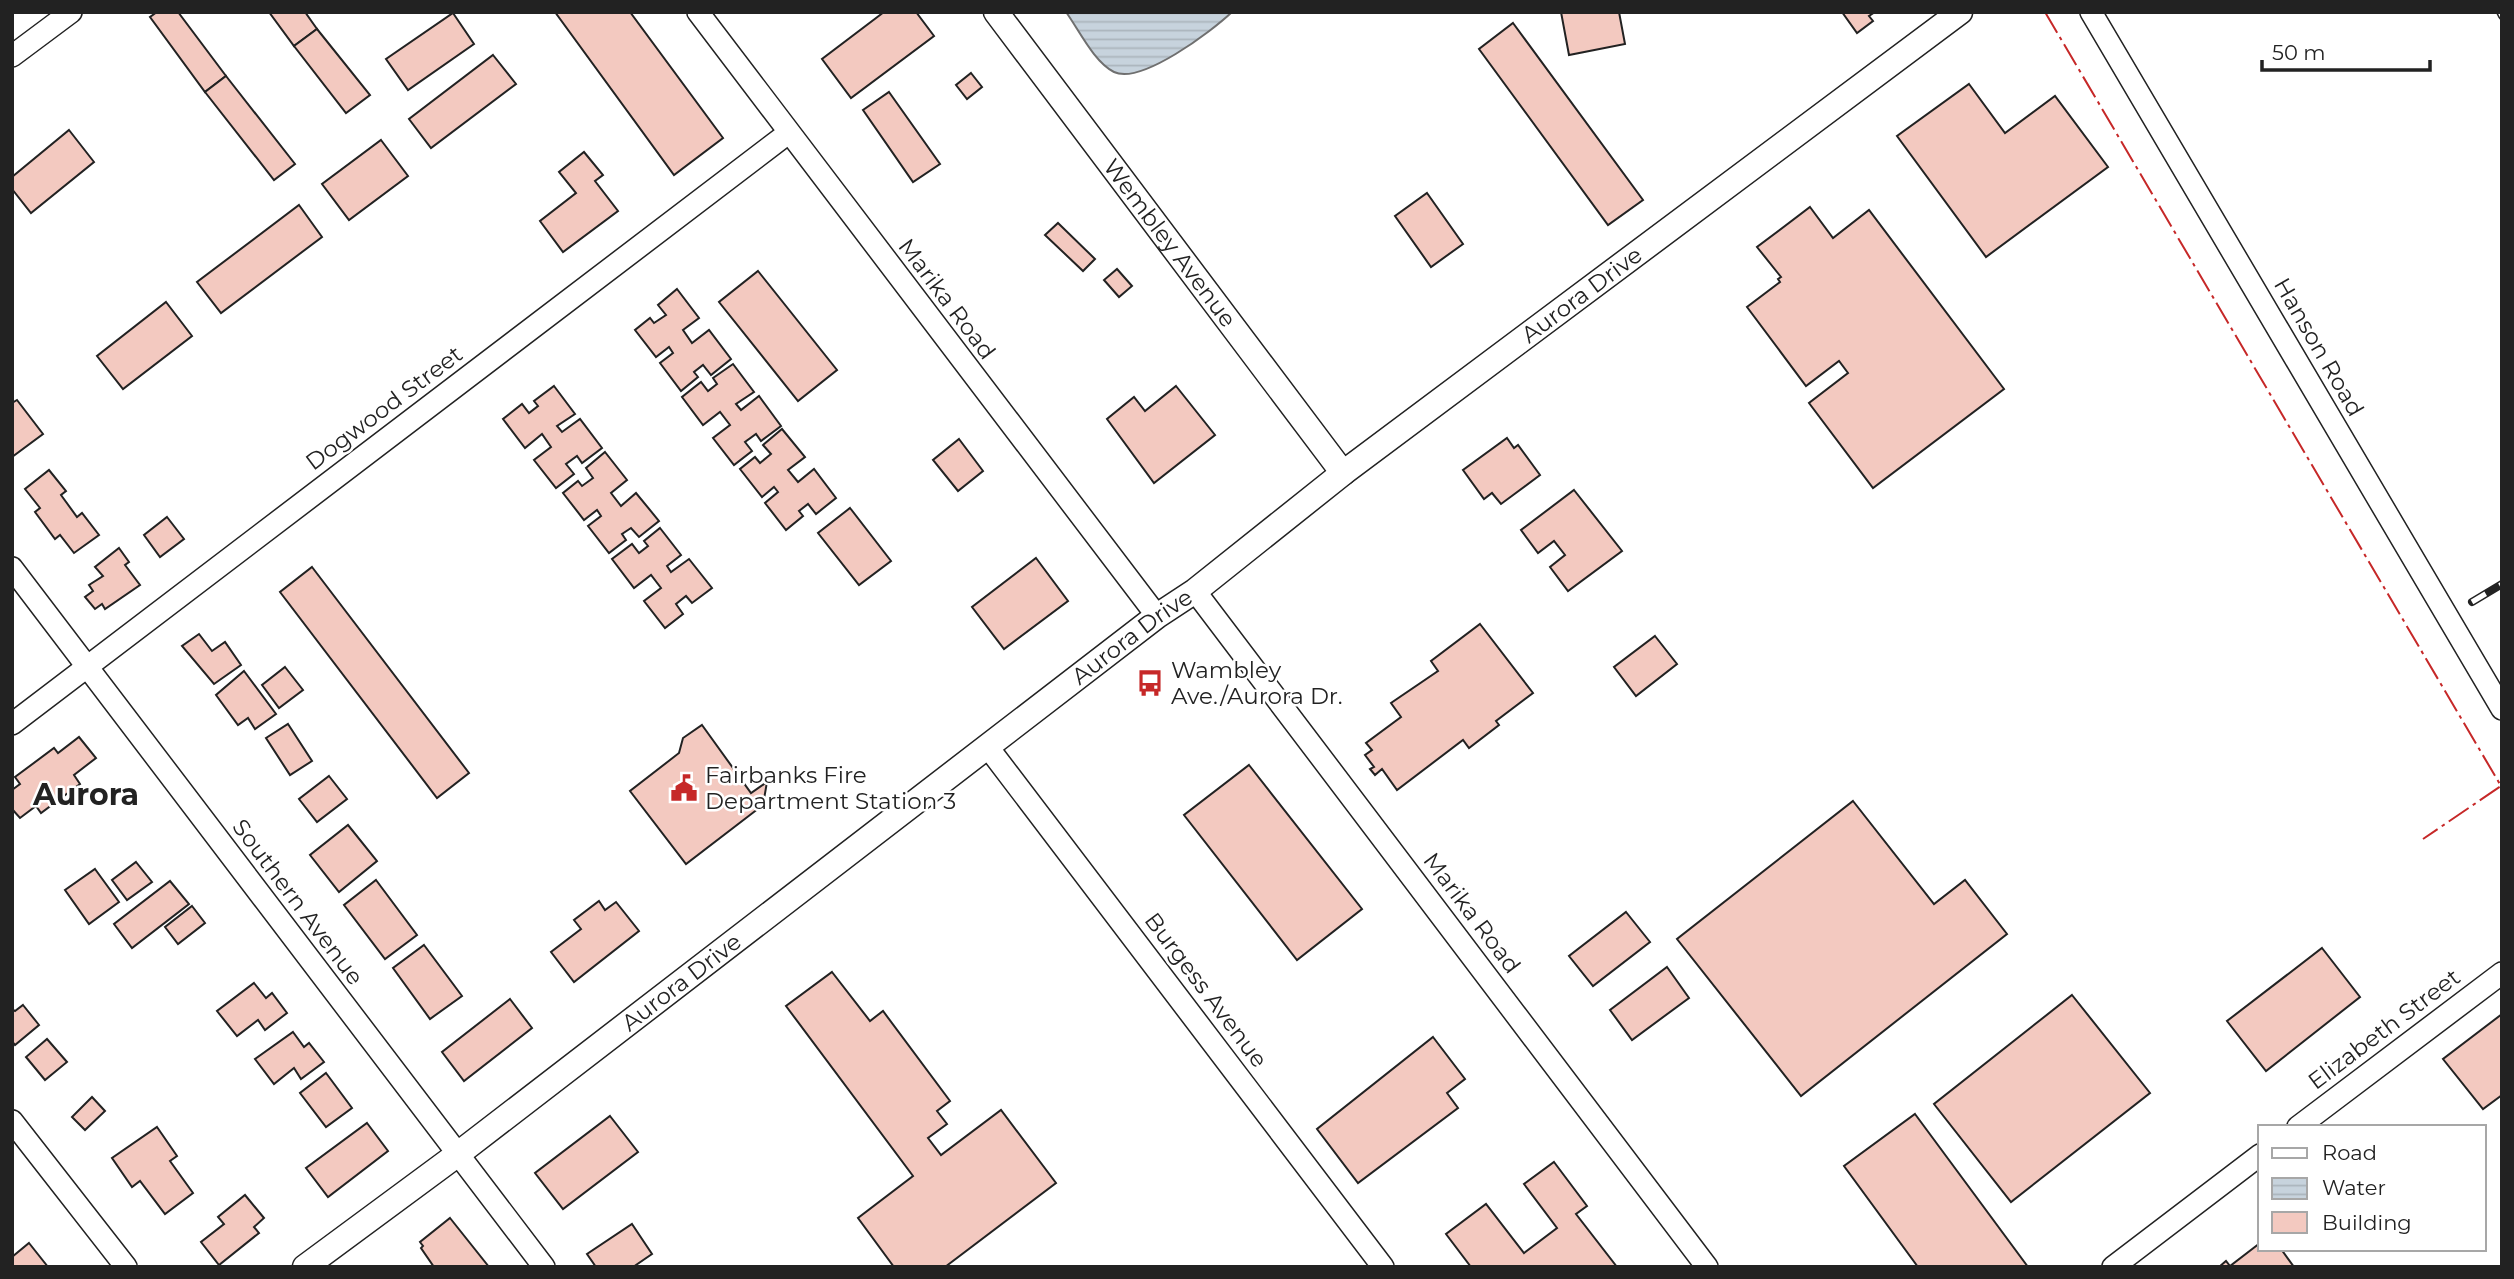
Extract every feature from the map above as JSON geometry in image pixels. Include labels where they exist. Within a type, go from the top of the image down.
[{"type":"street","points":[[12,56],[71,12]]},
{"type":"street","name":"Marika Road","points":[[698,12],[788,134],[1157,615]]},
{"type":"street","name":"Wembley Avenue","points":[[996,12],[1343,473]]},
{"type":"street","name":"Aurora Drive","points":[[305,1267],[458,1154],[1157,615],[1195,591],[1343,473],[1960,12]]},
{"type":"street","name":"Hanson Road","points":[[2091,12],[2502,709]]},
{"type":"street","name":"Dogwood Street","points":[[12,724],[788,134]]},
{"type":"street","name":"Southern Avenue","points":[[12,568],[85,668],[544,1267]]},
{"type":"street","name":"Marika Road","points":[[1195,591],[1707,1267]]},
{"type":"street","name":"Burgess Avenue","points":[[987,746],[1383,1267]]},
{"type":"street","name":"Elizabeth Street","points":[[2301,1125],[2502,972]]},
{"type":"street","points":[[12,1121],[126,1267]]},
{"type":"street","points":[[2113,1267],[2258,1157]]},
{"type":"water","points":[[1066,12],[1232,12],[1176,54],[1141,71],[1126,74],[1114,72],[1100,61]]},
{"type":"building","points":[[157,12],[178,12],[226,76],[205,92],[150,17]]},
{"type":"building","points":[[269,12],[305,12],[317,29],[294,46]]},
{"type":"building","points":[[555,12],[630,12],[723,138],[674,175]]},
{"type":"building","points":[[884,12],[916,12],[934,36],[851,98],[822,59]]},
{"type":"building","points":[[1561,12],[1619,12],[1625,44],[1569,55]]},
{"type":"building","points":[[1842,12],[1875,12],[1869,16],[1873,21],[1857,33]]},
{"type":"building","points":[[453,13],[474,44],[408,90],[386,59]]},
{"type":"building","points":[[1513,23],[1643,200],[1608,225],[1479,49]]},
{"type":"building","points":[[317,29],[370,95],[346,113],[294,46]]},
{"type":"building","points":[[493,55],[516,84],[431,148],[409,119]]},
{"type":"building","points":[[971,73],[982,87],[967,99],[956,85]]},
{"type":"building","points":[[226,76],[295,164],[274,180],[205,92]]},
{"type":"building","points":[[1969,84],[2005,133],[2055,96],[2108,167],[1986,257],[1897,136]]},
{"type":"building","points":[[889,92],[940,164],[913,182],[863,110]]},
{"type":"building","points":[[69,130],[94,162],[31,213],[12,189],[12,177]]},
{"type":"building","points":[[381,140],[408,176],[349,220],[322,184]]},
{"type":"building","points":[[584,152],[603,175],[595,181],[618,211],[563,252],[540,221],[576,193],[559,172]]},
{"type":"building","points":[[1427,193],[1463,244],[1431,267],[1395,216]]},
{"type":"building","points":[[299,205],[322,237],[221,313],[197,282]]},
{"type":"building","points":[[1810,207],[1833,238],[1869,210],[2004,389],[1873,488],[1809,403],[1848,373],[1839,361],[1806,386],[1747,307],[1780,282],[1778,279],[1781,277],[1757,247]]},
{"type":"building","points":[[1058,223],[1095,259],[1083,271],[1045,235]]},
{"type":"building","points":[[1117,269],[1132,286],[1119,297],[1104,280]]},
{"type":"building","points":[[758,271],[837,370],[798,401],[719,302]]},
{"type":"building","points":[[677,289],[699,318],[683,330],[692,343],[709,330],[731,359],[711,375],[703,365],[694,372],[698,377],[681,391],[660,363],[673,353],[669,347],[656,357],[635,330],[650,318],[654,323],[666,315],[658,305]]},
{"type":"building","points":[[166,302],[192,336],[123,389],[97,356]]},
{"type":"building","points":[[733,364],[754,392],[736,404],[741,410],[759,396],[781,426],[761,441],[756,434],[745,442],[752,451],[734,465],[713,438],[730,425],[720,412],[703,425],[682,397],[701,382],[708,391],[717,384],[713,378]]},
{"type":"building","points":[[554,386],[575,414],[557,426],[562,432],[580,419],[602,448],[582,463],[577,456],[566,464],[574,474],[556,488],[534,460],[551,447],[542,434],[525,448],[503,419],[522,404],[529,413],[538,406],[534,401]]},
{"type":"building","points":[[1176,386],[1215,435],[1154,483],[1107,419],[1134,397],[1145,411]]},
{"type":"building","points":[[17,400],[43,434],[12,457],[12,403]]},
{"type":"building","points":[[782,429],[805,457],[788,470],[798,482],[814,469],[836,498],[816,514],[808,504],[799,511],[803,516],[786,530],[765,503],[778,492],[774,487],[762,497],[740,469],[755,457],[760,463],[771,454],[763,445]]},
{"type":"building","points":[[1507,438],[1514,448],[1518,445],[1540,475],[1501,504],[1492,493],[1484,499],[1463,470]]},
{"type":"building","points":[[959,439],[983,471],[958,491],[933,460]]},
{"type":"building","points":[[605,452],[627,480],[611,493],[621,506],[636,493],[659,521],[639,537],[631,528],[622,534],[626,540],[609,553],[588,526],[601,516],[597,510],[584,520],[563,493],[578,481],[582,486],[593,478],[586,468]]},
{"type":"building","points":[[49,470],[66,491],[61,495],[77,517],[82,513],[99,535],[74,553],[60,535],[55,539],[35,512],[40,508],[25,489]]},
{"type":"building","points":[[1574,490],[1622,551],[1568,591],[1550,567],[1565,555],[1554,541],[1538,553],[1521,530]]},
{"type":"building","points":[[850,508],[891,561],[859,585],[818,533]]},
{"type":"building","points":[[167,517],[184,539],[160,557],[144,535]]},
{"type":"building","points":[[660,528],[681,555],[667,566],[671,572],[689,559],[712,588],[692,603],[686,596],[676,604],[683,614],[665,628],[644,601],[661,588],[651,575],[634,588],[612,559],[632,544],[639,553],[648,546],[644,541]]},
{"type":"building","points":[[119,548],[129,562],[125,565],[140,585],[105,609],[102,604],[95,609],[85,597],[93,591],[89,585],[103,576],[95,567]]},
{"type":"building","points":[[1036,558],[1068,601],[1004,649],[972,607]]},
{"type":"building","points":[[312,567],[469,773],[437,798],[280,592]]},
{"type":"building","points":[[1480,624],[1533,693],[1496,721],[1499,725],[1469,748],[1463,740],[1397,790],[1382,769],[1375,775],[1370,769],[1374,767],[1365,755],[1372,750],[1366,743],[1401,717],[1391,703],[1438,671],[1431,661]]},
{"type":"building","points":[[199,634],[212,651],[225,642],[241,665],[214,684],[182,646]]},
{"type":"building","points":[[1655,636],[1677,664],[1636,696],[1614,667]]},
{"type":"building","points":[[285,667],[303,690],[279,708],[262,685]]},
{"type":"building","points":[[244,671],[276,714],[255,729],[248,718],[238,725],[216,695]]},
{"type":"building","points":[[288,724],[312,761],[290,775],[266,738]]},
{"type":"building","points":[[702,725],[751,793],[767,782],[763,805],[686,864],[630,791],[679,753],[683,738]]},
{"type":"building","points":[[79,737],[96,758],[74,775],[80,784],[41,813],[36,806],[20,818],[12,809],[12,790],[20,784],[15,777],[54,748],[58,753]]},
{"type":"building","points":[[1249,765],[1362,909],[1297,960],[1184,815]]},
{"type":"building","points":[[329,776],[347,799],[317,822],[299,799]]},
{"type":"building","points":[[1853,801],[1934,904],[1965,880],[2007,934],[1801,1096],[1677,939]]},
{"type":"building","points":[[348,825],[377,861],[339,892],[310,855]]},
{"type":"building","points":[[136,862],[152,882],[127,900],[112,880]]},
{"type":"building","points":[[95,869],[119,902],[89,924],[65,890]]},
{"type":"building","points":[[376,880],[417,935],[385,959],[344,905]]},
{"type":"building","points":[[170,881],[189,904],[132,948],[114,924]]},
{"type":"building","points":[[599,901],[605,910],[616,902],[639,931],[574,982],[551,952],[581,929],[574,920]]},
{"type":"building","points":[[192,906],[205,923],[178,944],[165,927]]},
{"type":"building","points":[[1626,912],[1650,942],[1593,986],[1569,956]]},
{"type":"building","points":[[424,945],[462,996],[430,1019],[393,968]]},
{"type":"building","points":[[2322,948],[2360,997],[2266,1071],[2227,1021]]},
{"type":"building","points":[[1667,967],[1689,998],[1632,1040],[1610,1010]]},
{"type":"building","points":[[832,972],[870,1021],[883,1011],[950,1101],[937,1111],[947,1124],[928,1138],[941,1155],[1001,1110],[1056,1183],[945,1267],[894,1267],[858,1218],[913,1176],[786,1006]]},
{"type":"building","points":[[254,983],[266,998],[272,993],[287,1013],[265,1030],[258,1020],[237,1036],[217,1011]]},
{"type":"building","points":[[2072,995],[2150,1093],[2011,1202],[1934,1104]]},
{"type":"building","points":[[510,999],[532,1028],[464,1081],[442,1052]]},
{"type":"building","points":[[23,1005],[39,1025],[15,1045],[12,1041],[12,1009],[15,1011]]},
{"type":"building","points":[[2502,1014],[2502,1095],[2483,1109],[2443,1059]]},
{"type":"building","points":[[293,1032],[304,1047],[309,1043],[324,1062],[301,1079],[294,1068],[274,1084],[255,1059]]},
{"type":"building","points":[[1433,1037],[1465,1079],[1447,1093],[1458,1108],[1358,1183],[1317,1129]]},
{"type":"building","points":[[47,1039],[67,1062],[45,1080],[26,1057]]},
{"type":"building","points":[[326,1073],[352,1108],[326,1127],[300,1093]]},
{"type":"building","points":[[92,1097],[105,1111],[85,1130],[72,1117]]},
{"type":"building","points":[[1915,1114],[2028,1267],[1918,1267],[1844,1166]]},
{"type":"building","points":[[610,1116],[638,1152],[563,1209],[535,1173]]},
{"type":"building","points":[[367,1123],[388,1151],[328,1197],[306,1168]]},
{"type":"building","points":[[157,1127],[177,1156],[170,1161],[193,1193],[165,1214],[140,1181],[132,1187],[112,1158]]},
{"type":"building","points":[[1554,1162],[1587,1206],[1576,1214],[1617,1267],[1471,1267],[1446,1234],[1486,1204],[1524,1253],[1557,1228],[1524,1184]]},
{"type":"building","points":[[245,1195],[264,1218],[254,1227],[259,1233],[219,1265],[201,1242],[224,1224],[218,1217]]},
{"type":"building","points":[[450,1218],[489,1267],[434,1267],[420,1242]]},
{"type":"building","points":[[632,1224],[652,1254],[633,1267],[596,1267],[587,1254]]},
{"type":"building","points":[[29,1243],[48,1267],[12,1267],[12,1257]]},
{"type":"building","points":[[2258,1245],[2258,1251],[2282,1251],[2294,1267],[2219,1267],[2226,1261],[2230,1266]]},
{"type":"railway","points":[[2500,12],[2502,16]]},
{"type":"railway","points":[[2472,602],[2502,584]]},
{"type":"power","points":[[2045,12],[2501,786],[2423,839]]},
{"type":"place","name":"Wambley Ave./Aurora Dr.","points":[[1150,683]]},
{"type":"place","name":"Fairbanks Fire Department Station 3","points":[[684,788]]},
{"type":"district","name":"Aurora","points":[[86,794]]}]
